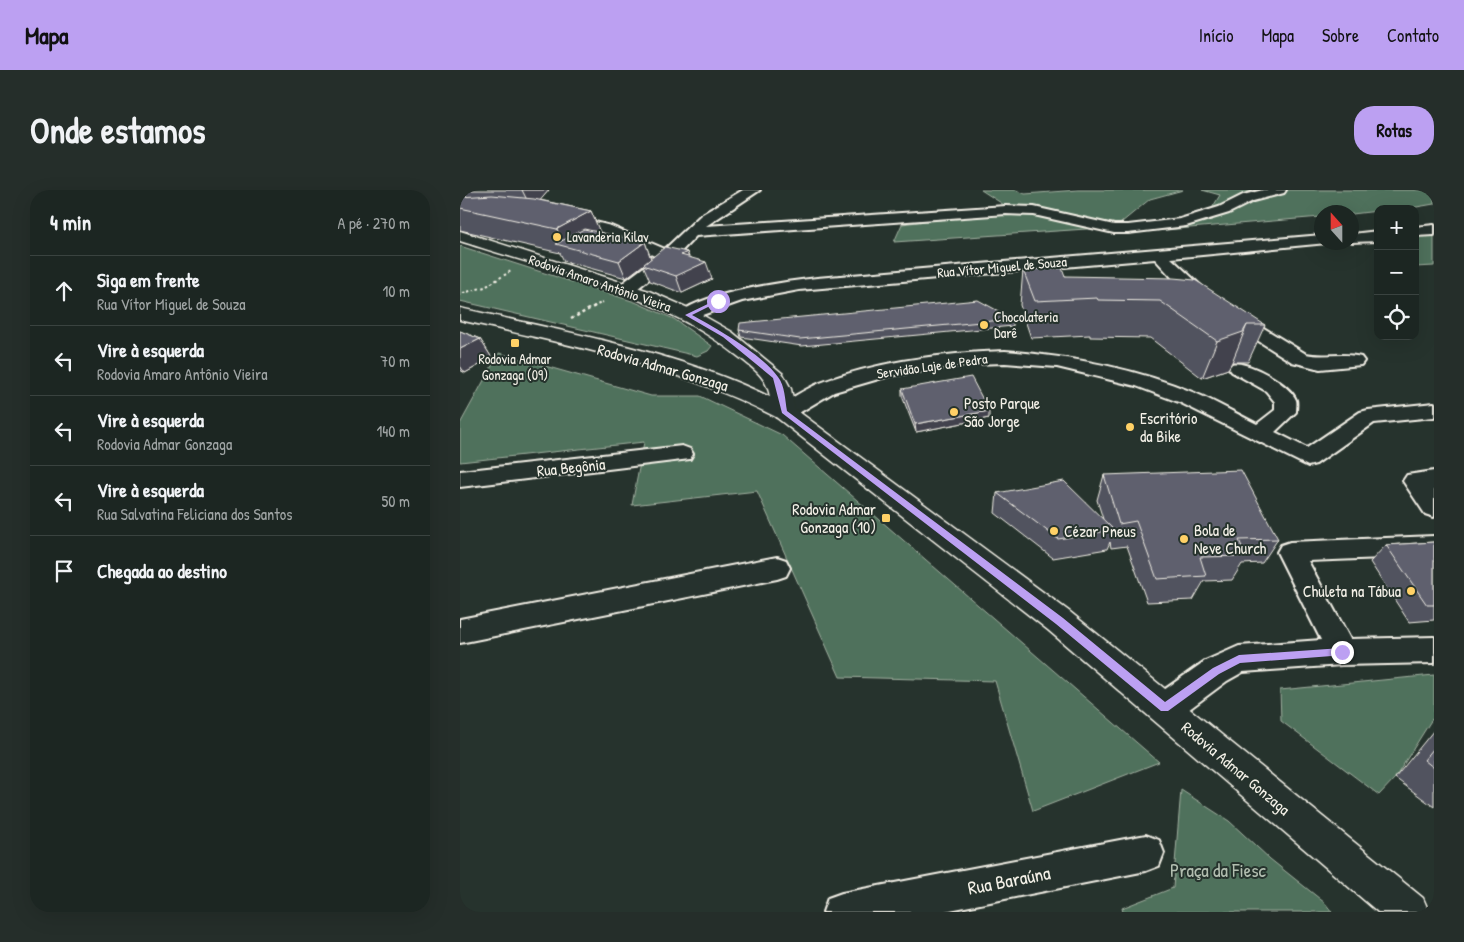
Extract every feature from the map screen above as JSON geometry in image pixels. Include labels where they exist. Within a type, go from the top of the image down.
[{"type":"main road","name":"Rodovia Amaro Antônio Vieira","points":[[460,236],[626,289],[688,315],[723,363],[776,378],[784,412]]},
{"type":"main road","name":"Rodovia Admar Gonzaga","points":[[460,314],[545,334],[723,363],[736,387],[784,412],[1060,621],[1409,912]]},
{"type":"street","points":[[626,289],[668,256],[706,218],[753,190]]},
{"type":"street","points":[[690,232],[1006,210],[1034,211],[1114,229],[1128,229],[1181,223],[1224,210],[1248,198],[1278,190]]},
{"type":"street","points":[[706,218],[979,198]]},
{"type":"street","points":[[1006,210],[1052,200]]},
{"type":"street","points":[[550,216],[587,223],[606,229],[668,256]]},
{"type":"street","points":[[1419,232],[1434,230]]},
{"type":"street","points":[[1359,237],[1374,236]]},
{"type":"street","name":"Rua Vítor Miguel de Souza","points":[[688,315],[718,301],[770,289],[1314,241]]},
{"type":"street","points":[[1159,254],[1206,301],[1299,358],[1320,363],[1354,361]]},
{"type":"street","name":"Servidão Laje de Pedra","points":[[784,412],[827,388],[887,370],[974,358],[1005,357],[1057,362],[1143,381],[1188,398],[1308,458],[1368,417],[1434,410]]},
{"type":"street","points":[[1239,368],[1273,387],[1286,401],[1285,412],[1260,433]]},
{"type":"street","name":"Rua Begônia","points":[[460,479],[682,454]]},
{"type":"street","points":[[1434,480],[1415,481],[1434,508]]},
{"type":"street","points":[[1342,652],[1290,552],[1434,546]]},
{"type":"street","points":[[460,631],[777,568]]},
{"type":"street","points":[[1165,708],[1216,671],[1239,659],[1342,652],[1434,650]]},
{"type":"street","name":"Rua Baraúna","points":[[842,912],[1146,853]]},
{"type":"path","points":[[460,293],[485,287],[531,259]]},
{"type":"path","points":[[545,334],[626,289]]},
{"type":"green space","points":[[981,190],[1016,190],[1025,194],[1078,190],[1183,190],[1150,199],[1116,227],[894,242],[902,224],[1012,210]]},
{"type":"green space","points":[[1202,190],[1434,190],[1434,204],[1419,207],[1419,205],[1374,205],[1374,211],[1359,213],[1359,205],[1314,205],[1314,218],[1130,233],[1211,210],[1220,195]]},
{"type":"green space","points":[[1434,233],[1434,266],[1419,267],[1419,237]]},
{"type":"green space","points":[[460,246],[635,302],[674,319],[712,346],[708,351],[697,356],[460,301]]},
{"type":"green space","points":[[499,353],[651,396],[700,396],[782,435],[1159,762],[1033,811],[995,681],[840,677],[757,491],[632,505],[644,442],[460,462],[460,424]]},
{"type":"green space","points":[[1434,675],[1434,720],[1432,719],[1395,778],[1379,795],[1281,721],[1280,690]]},
{"type":"green space","name":"Praça da Fiesc","points":[[1181,790],[1229,821],[1270,859],[1325,903],[1332,912],[1123,912],[1122,908],[1173,888]]},
{"type":"building","points":[[492,195],[534,199],[591,211],[557,229],[460,208],[460,197]]},
{"type":"building","points":[[584,229],[645,242],[619,261],[556,244]]},
{"type":"building","points":[[665,247],[687,252],[681,255],[706,262],[676,276],[643,265]]},
{"type":"building","points":[[1062,268],[1065,276],[1195,280],[1265,325],[1247,325],[1243,332],[1217,341],[1160,301],[1098,300],[1097,298],[1035,301],[1023,270]]},
{"type":"building","points":[[978,300],[1013,319],[800,339],[739,330],[740,323]]},
{"type":"building","points":[[460,331],[480,339],[460,349]]},
{"type":"building","points":[[971,377],[989,411],[915,424],[902,389]]},
{"type":"building","name":"Bola de Neve Church","points":[[1241,470],[1278,539],[1239,540],[1246,556],[1200,557],[1206,576],[1157,579],[1136,521],[1119,524],[1104,475]]},
{"type":"building","points":[[1064,481],[1114,530],[1058,539],[997,493]]},
{"type":"building","points":[[1434,542],[1434,605],[1427,605],[1386,545]]},
{"type":"building","points":[[1434,748],[1434,768],[1424,760]]},
{"type":"place","name":"Lavanderia Kilav","points":[[557,237]]},
{"type":"place","name":"Chocolateria Darê","points":[[984,325]]},
{"type":"place","name":"Rodovia Admar Gonzaga (09)","points":[[515,343]]},
{"type":"place","name":"Posto Parque São Jorge","points":[[954,412]]},
{"type":"place","name":"Escritório da Bike","points":[[1130,427]]},
{"type":"place","name":"Rodovia Admar Gonzaga (10)","points":[[886,518]]},
{"type":"place","name":"Cézar Pneus","points":[[1054,531]]},
{"type":"place","name":"Bola de Neve Church","points":[[1184,539]]},
{"type":"place","name":"Chuleta na Tábua","points":[[1411,591]]},
{"type":"route","points":[[718,301],[688,315],[745,349],[776,378],[780,388],[784,412],[1060,621],[1165,708],[1216,671],[1239,659],[1342,652]]}]
